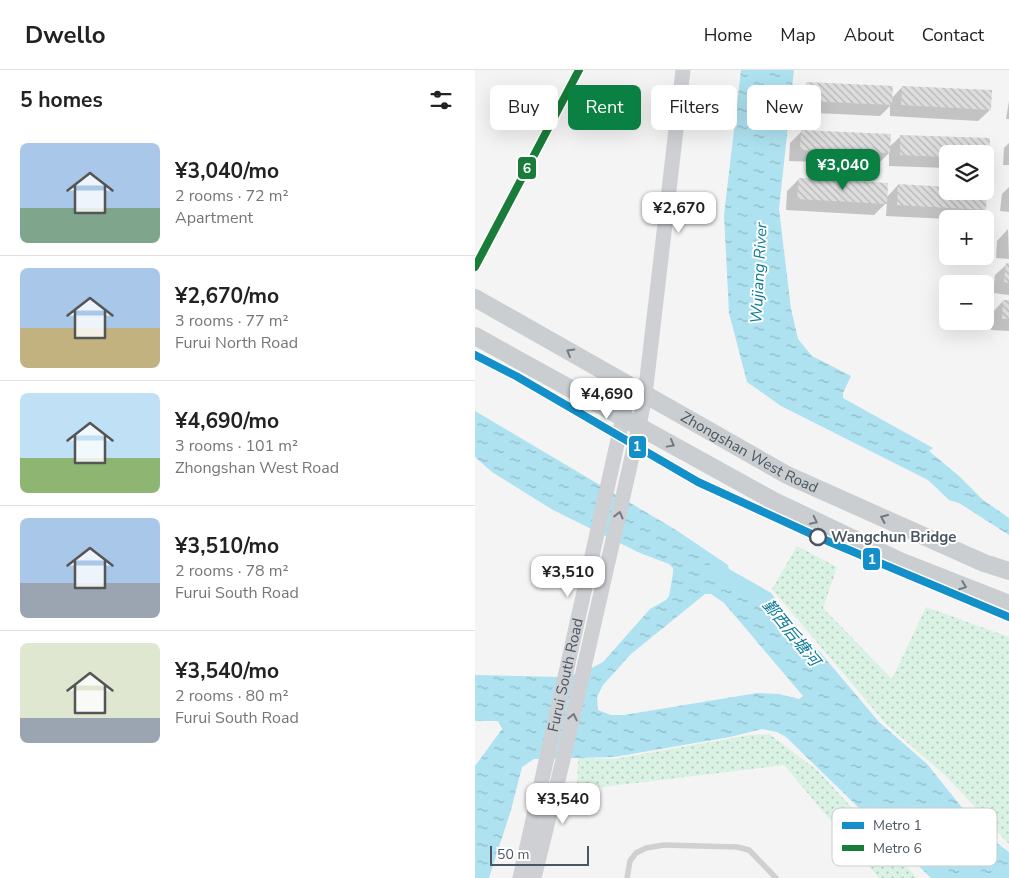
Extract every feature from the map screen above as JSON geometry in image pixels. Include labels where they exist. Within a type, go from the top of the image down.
[{"type":"main road","name":"Zhongshan West Road","points":[[475,298],[787,475],[984,563],[1009,571]]},
{"type":"main road","name":"Zhongshan West Road","points":[[475,336],[772,500],[900,561],[1009,604]]},
{"type":"street","points":[[639,426],[637,391],[683,70]]},
{"type":"street","name":"Furui South Road","points":[[521,878],[623,418],[637,391]]},
{"type":"street","name":"Furui South Road","points":[[534,878],[639,426]]},
{"type":"lane","points":[[627,878],[630,861],[636,853],[646,848],[664,845],[703,845],[737,847],[749,850],[776,878]]},
{"type":"green space","points":[[797,546],[837,567],[823,608],[892,679],[926,607],[1009,637],[1009,844],[997,831],[997,808],[976,808],[946,776],[887,725],[772,589]]},
{"type":"green space","points":[[769,734],[817,770],[852,808],[832,808],[832,822],[784,765],[577,790],[578,758],[614,759],[751,735]]},
{"type":"green space","points":[[869,866],[906,866],[917,878],[879,878]]},
{"type":"water","name":"Wujiang River","points":[[741,70],[794,70],[792,85],[747,85],[747,130],[788,130],[779,209],[791,309],[798,339],[812,356],[851,376],[843,393],[843,398],[933,448],[929,451],[959,476],[983,500],[1009,518],[1009,535],[959,503],[949,500],[928,480],[781,406],[747,382],[729,313],[724,215],[734,130],[737,130],[737,104]]},
{"type":"water","points":[[475,411],[676,530],[728,565],[731,580],[734,584],[768,607],[819,651],[879,722],[927,764],[962,808],[859,808],[786,737],[777,732],[762,729],[730,737],[614,757],[534,759],[522,767],[511,810],[489,878],[475,878],[475,766],[502,729],[498,721],[475,721],[475,675],[562,677],[584,672],[603,662],[650,609],[666,600],[669,596],[673,573],[673,568],[669,564],[640,553],[553,510],[492,472],[475,457]],"holes":[[[705,594],[711,594],[724,603],[803,696],[799,699],[779,694],[757,693],[624,715],[611,715],[598,710],[597,697],[603,685],[631,654]]]},
{"type":"water","points":[[997,843],[1009,852],[1009,878],[931,878],[919,866],[997,866]]},
{"type":"building","points":[[806,82],[893,86],[892,105],[821,102],[821,85],[806,85]]},
{"type":"building","points":[[902,86],[992,90],[991,110],[901,105]]},
{"type":"building","points":[[801,130],[891,134],[890,153],[800,150]]},
{"type":"building","points":[[900,135],[990,138],[990,145],[939,145],[939,157],[900,155]]},
{"type":"building","points":[[799,178],[888,183],[887,204],[797,199]]},
{"type":"building","points":[[898,184],[939,187],[939,200],[986,200],[986,210],[897,205]]},
{"type":"building","points":[[1006,263],[1009,263],[1009,283],[1004,282]]},
{"type":"building","points":[[1003,300],[1009,300],[1009,319],[1002,319]]},
{"type":"waterway","name":"鄞西后塘河","points":[[715,569],[766,598],[791,632]]},
{"type":"metro line","name":"6","points":[[475,267],[579,70]]},
{"type":"metro line","name":"1","points":[[475,355],[516,376],[698,482],[818,537],[1009,617]]},
{"type":"place","name":"Wangchun Bridge","points":[[818,537]]}]
